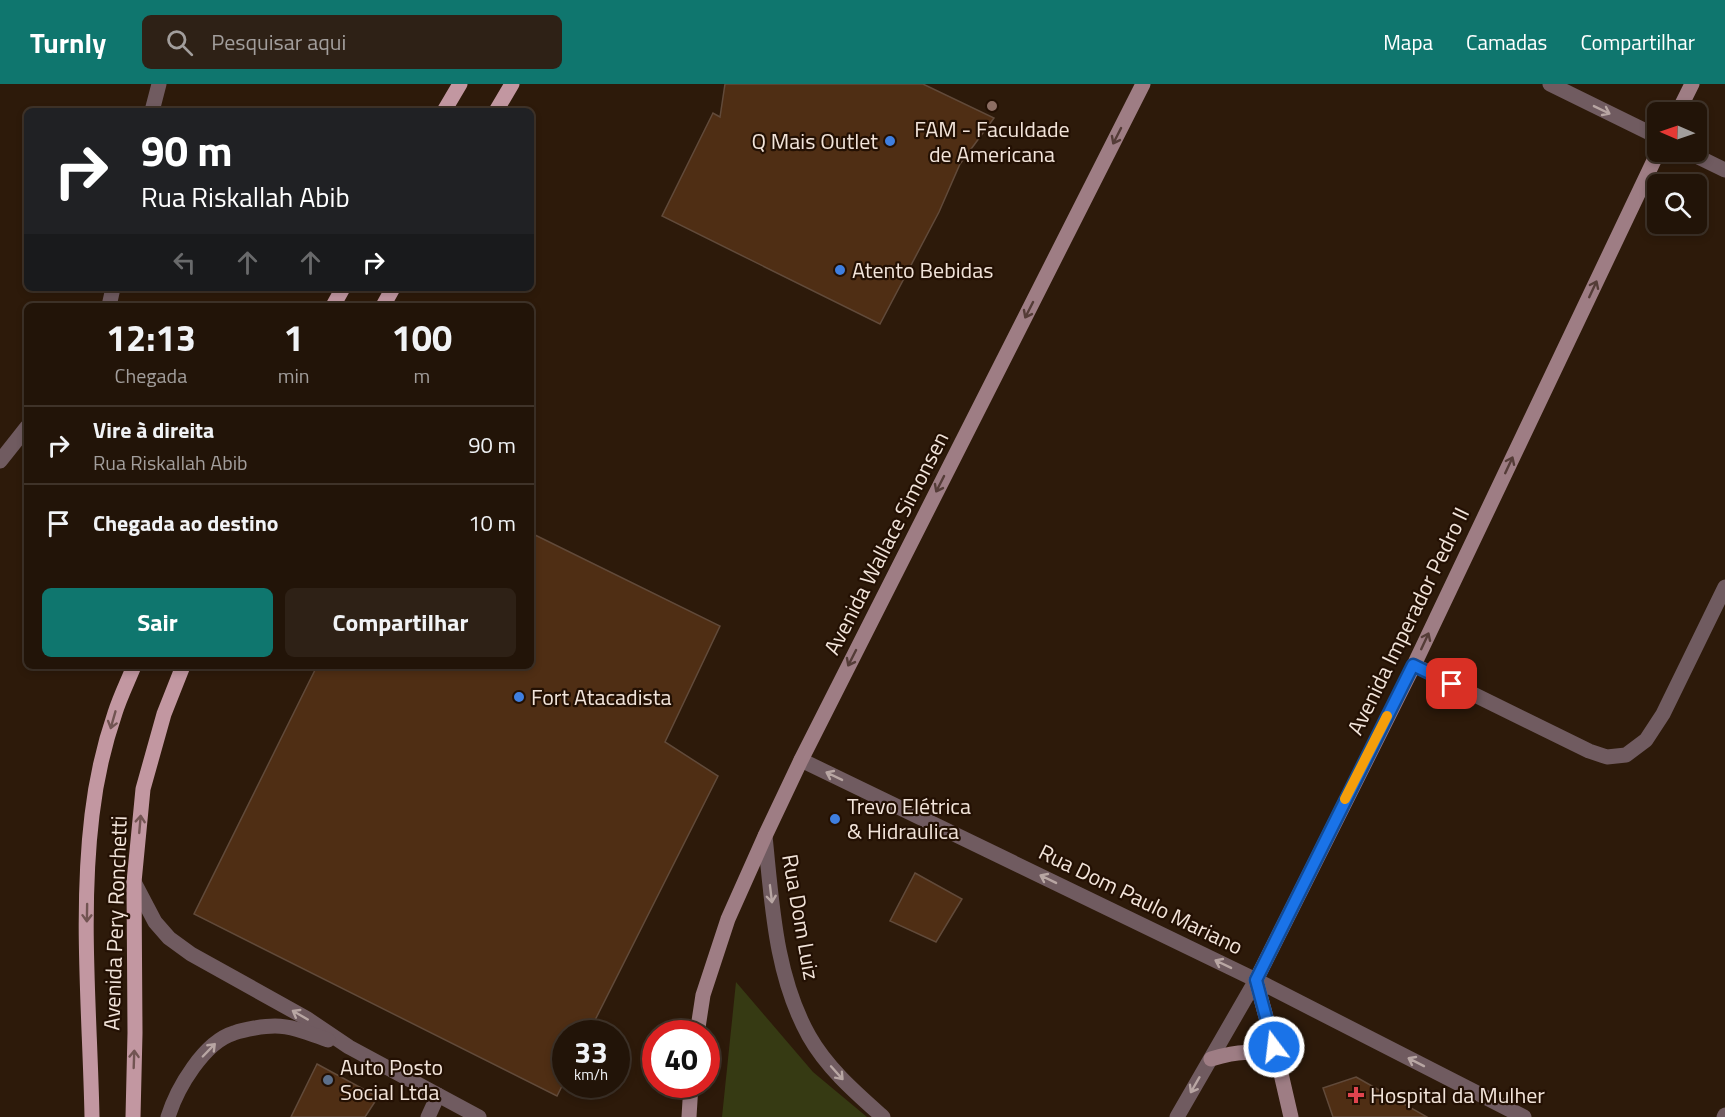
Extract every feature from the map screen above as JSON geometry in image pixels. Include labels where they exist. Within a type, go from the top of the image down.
[{"type":"main road","points":[[446,108],[460,84]]},
{"type":"main road","points":[[498,108],[512,84]]},
{"type":"main road","name":"Avenida Pery Ronchetti","points":[[92,1117],[86,937],[92,814],[103,755],[115,712],[133,669]]},
{"type":"main road","name":"Avenida Pery Ronchetti","points":[[133,1117],[134,882],[143,789],[164,714],[182,669]]},
{"type":"street","points":[[153,108],[159,84]]},
{"type":"street","name":"Avenida Wallace Simonsen","points":[[699,1020],[703,995],[728,919],[801,760],[1143,84]]},
{"type":"street","points":[[1550,84],[1647,131]]},
{"type":"street","points":[[1683,102],[1692,84]]},
{"type":"street","points":[[1707,161],[1725,170]]},
{"type":"street","name":"Avenida Imperador Pedro II","points":[[1256,980],[1413,665],[1653,162]]},
{"type":"street","points":[[0,461],[24,431]]},
{"type":"street","points":[[1413,665],[1589,751],[1607,757],[1626,756],[1646,740],[1663,714],[1725,587]]},
{"type":"street","name":"Rua Dom Paulo Mariano","points":[[801,760],[1256,980],[1524,1117]]},
{"type":"street","name":"Rua Dom Luiz","points":[[765,836],[777,937],[784,974],[793,1002],[809,1036],[821,1054],[838,1075],[883,1117]]},
{"type":"street","points":[[134,882],[155,922],[168,938],[191,954],[306,1018],[349,1047],[479,1117]]},
{"type":"street","points":[[1177,1117],[1256,980]]},
{"type":"street","points":[[1256,980],[1292,1117]]},
{"type":"street","points":[[168,1117],[189,1073],[214,1044],[233,1033],[275,1026],[285,1027],[349,1047]]},
{"type":"street","points":[[1211,1059],[1237,1052],[1250,1052],[1266,1056],[1279,1065]]},
{"type":"street","points":[[428,1117],[438,1095]]},
{"type":"street","points":[[689,1117],[690,1098]]},
{"type":"green space","points":[[736,982],[813,1072],[867,1117],[722,1117]]},
{"type":"building","points":[[725,84],[923,84],[994,118],[960,164],[939,212],[880,324],[662,216],[713,113],[720,117]]},
{"type":"building","points":[[534,534],[720,626],[665,742],[718,776],[595,1020],[552,1020],[552,1093],[194,914],[316,669],[534,669]]},
{"type":"building","points":[[915,873],[962,899],[936,942],[890,921]]},
{"type":"building","name":"Auto Posto Social Ltda","points":[[317,1064],[378,1097],[365,1117],[291,1117]]},
{"type":"building","name":"Hospital da Mulher","points":[[1356,1077],[1427,1117],[1333,1117],[1323,1088]]},
{"type":"slow traffic","points":[[1345,799],[1387,716]]},
{"type":"place","name":"FAM - Faculdade de Americana","points":[[992,106]]},
{"type":"place","name":"Q Mais Outlet","points":[[890,141]]},
{"type":"place","name":"Atento Bebidas","points":[[840,270]]},
{"type":"place","name":"Fort Atacadista","points":[[519,697]]},
{"type":"place","name":"Trevo Elétrica & Hidraulica","points":[[835,819]]},
{"type":"place","name":"Auto Posto Social Ltda","points":[[328,1080]]},
{"type":"place","name":"Hospital da Mulher","points":[[1356,1095]]},
{"type":"route","points":[[1274,1047],[1256,980],[1413,665],[1452,684]]}]
